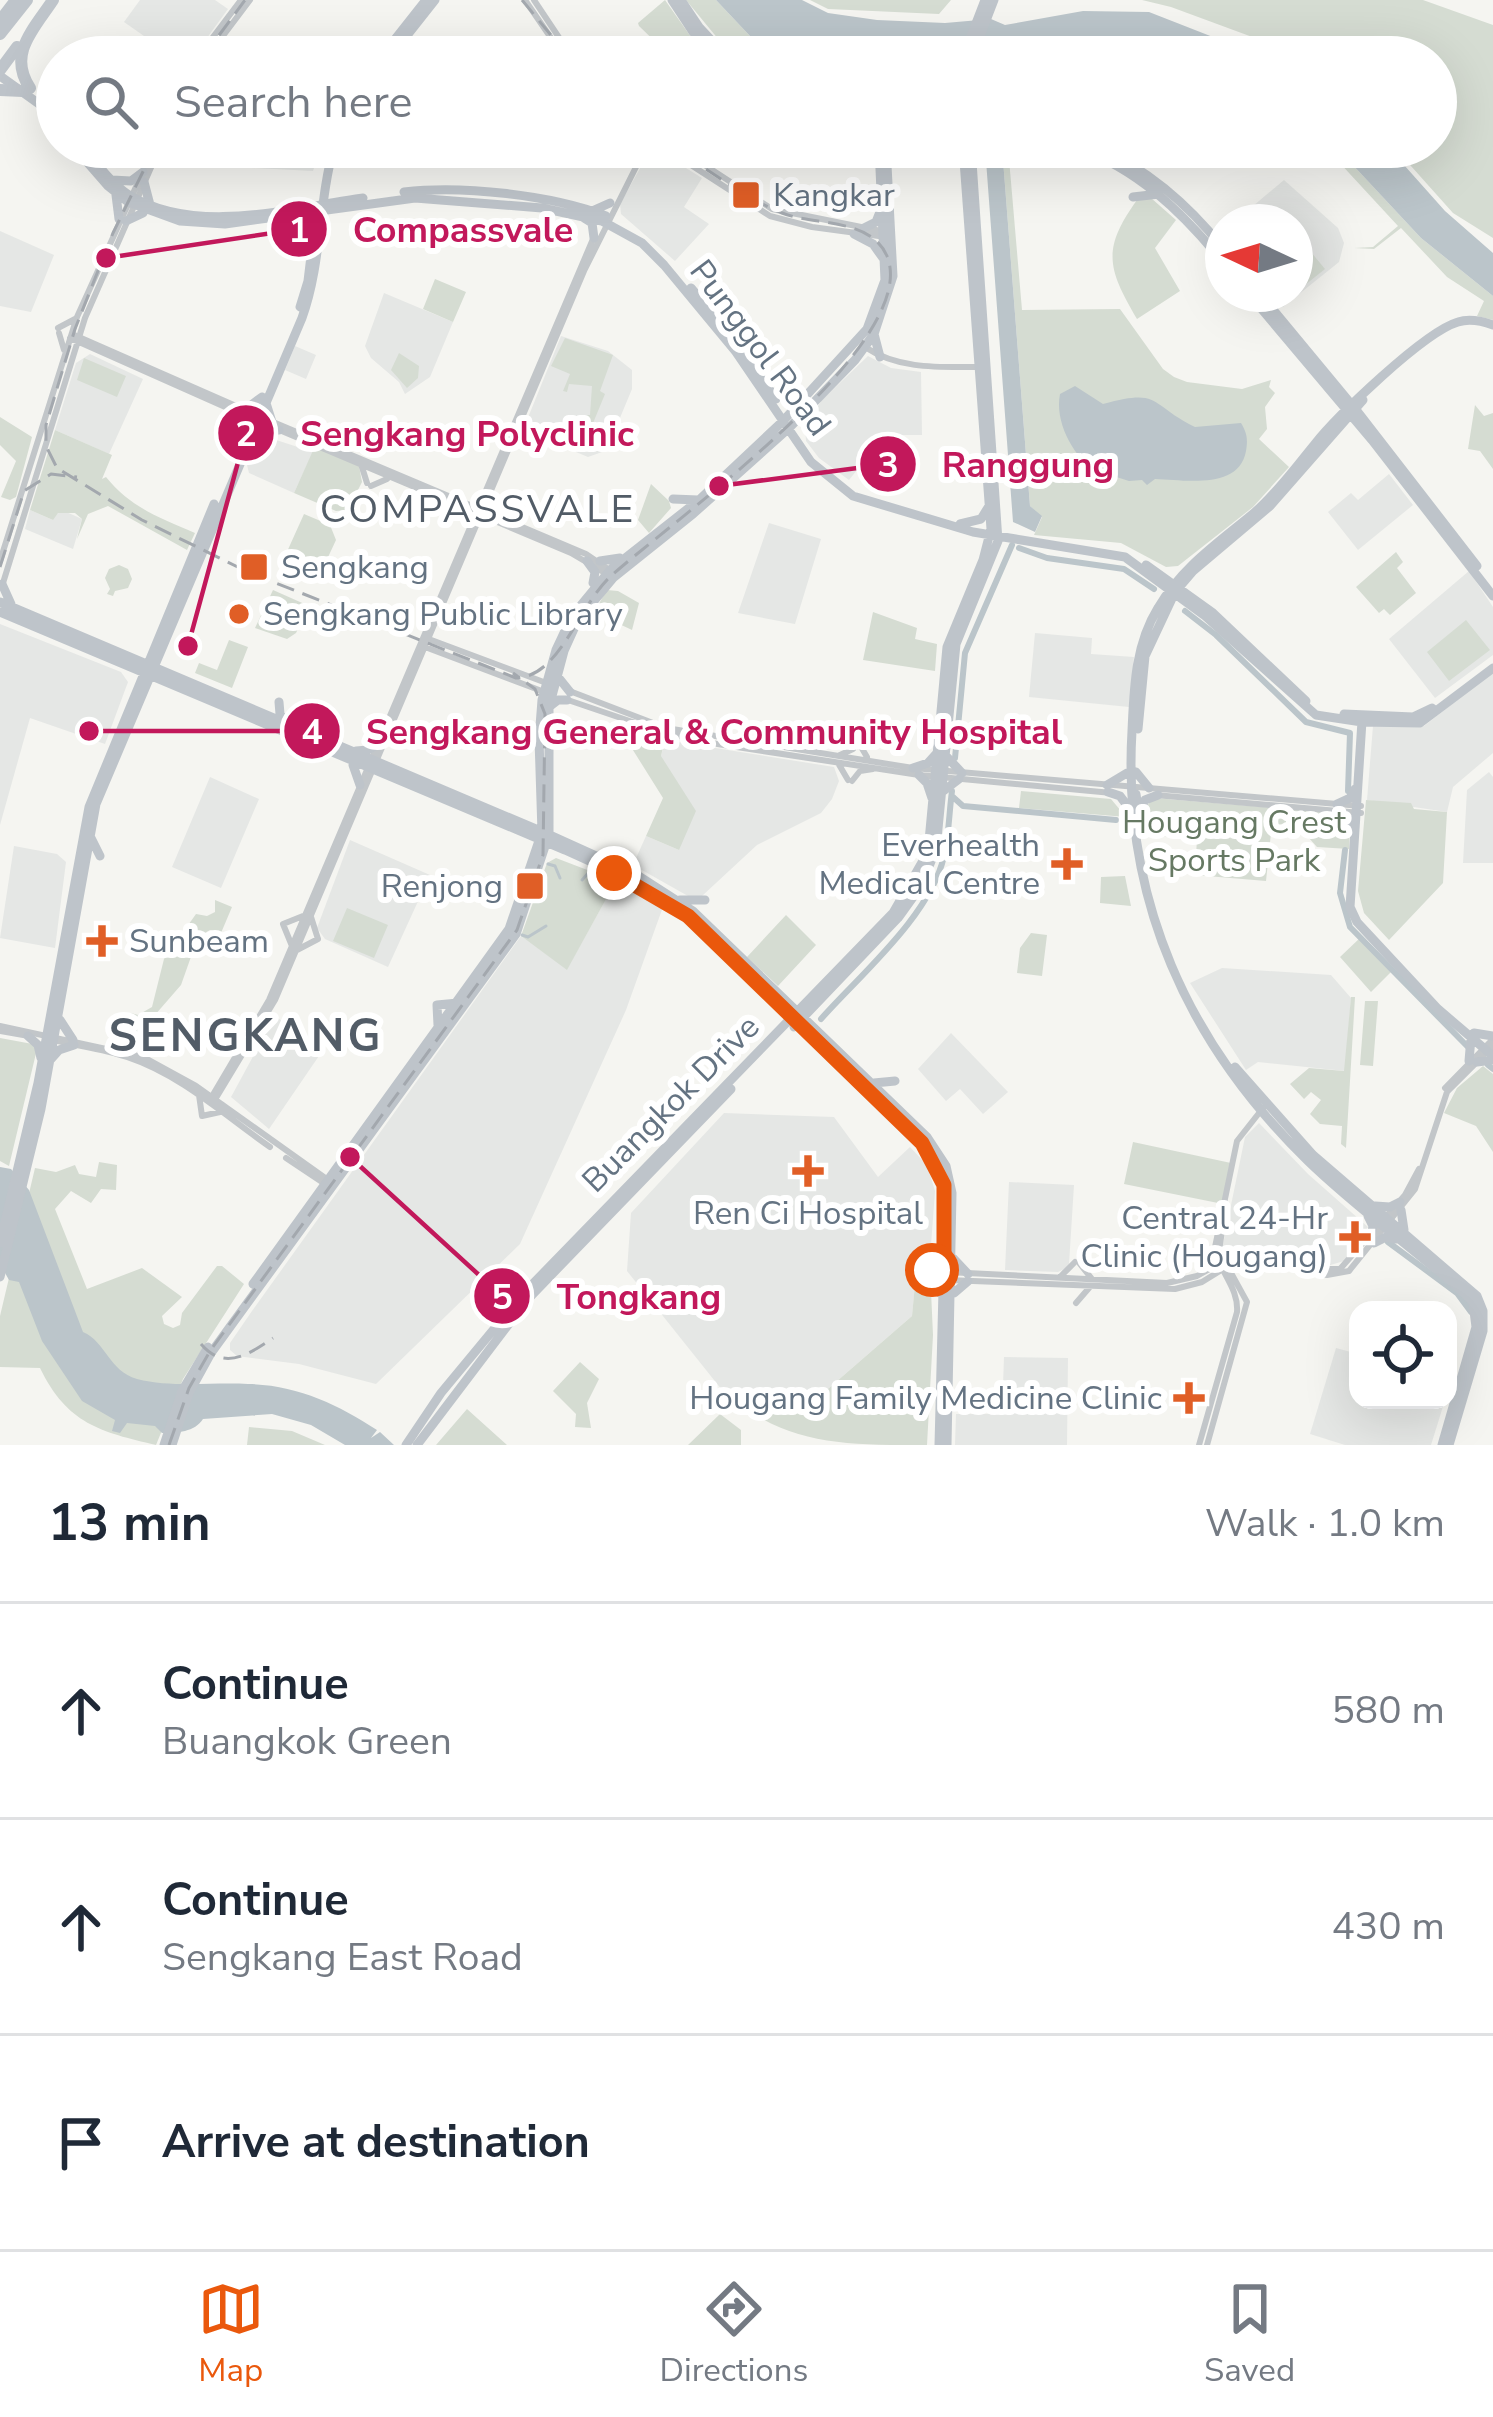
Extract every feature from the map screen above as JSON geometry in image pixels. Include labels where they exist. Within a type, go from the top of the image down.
[{"type":"highway","points":[[0,21],[16,0]]},
{"type":"highway","points":[[0,34],[28,0]]},
{"type":"highway","points":[[0,71],[42,11]]},
{"type":"highway","points":[[0,90],[26,89],[18,63],[42,11]]},
{"type":"main road","points":[[402,36],[430,0]]},
{"type":"main road","points":[[676,0],[696,36]]},
{"type":"main road","points":[[676,0],[707,36]]},
{"type":"main road","points":[[976,36],[991,0]]},
{"type":"main road","points":[[0,71],[36,99]]},
{"type":"main road","name":"Punggol Road","points":[[93,168],[115,193],[152,210],[216,215],[299,211],[416,191],[449,191],[541,200],[605,214],[650,243],[670,263],[737,343],[824,475],[853,496],[974,532],[995,533]]},
{"type":"main road","name":"Punggol Road","points":[[102,168],[132,201]]},
{"type":"main road","points":[[0,1277],[51,1038],[86,835],[147,670],[310,295],[326,168]]},
{"type":"main road","points":[[880,357],[874,334],[893,276],[881,208],[882,168]]},
{"type":"main road","points":[[787,423],[802,414],[861,344],[874,315],[884,286],[883,168]]},
{"type":"main road","name":"Buangkok Drive","points":[[407,1444],[441,1393],[523,1294],[832,986],[921,886],[936,849],[941,752],[956,644],[995,533],[968,168]]},
{"type":"main road","points":[[1129,168],[1132,196],[1160,189]]},
{"type":"main road","points":[[1130,168],[1205,231]]},
{"type":"main road","points":[[1156,168],[1160,189],[1205,241]]},
{"type":"main road","points":[[112,180],[143,177],[152,210],[123,220],[115,193]]},
{"type":"main road","points":[[317,234],[345,204],[321,186]]},
{"type":"main road","points":[[317,234],[299,211],[321,186]]},
{"type":"main road","name":"Punggol Road","points":[[345,204],[449,199],[579,216],[605,214]]},
{"type":"main road","points":[[881,208],[876,222],[859,231],[885,262]]},
{"type":"main road","points":[[579,216],[592,223],[596,240],[622,227]]},
{"type":"main road","points":[[1266,312],[1351,409],[1493,586]]},
{"type":"main road","points":[[1274,312],[1335,391],[1334,427]]},
{"type":"main road","points":[[1445,1445],[1483,1330],[1480,1301],[1367,1208],[1264,1109],[1198,1010],[1173,962],[1151,890],[1135,814],[1133,767],[1145,656],[1160,611],[1189,570],[1267,500],[1368,392],[1452,324],[1475,320],[1493,328]]},
{"type":"main road","points":[[168,1442],[194,1376],[229,1317],[325,1182],[516,934],[550,812],[546,693],[572,632],[628,560],[694,514],[874,334]]},
{"type":"main road","points":[[964,367],[975,372],[980,382]]},
{"type":"main road","name":"Buangkok Drive","points":[[983,367],[980,382],[994,507]]},
{"type":"main road","points":[[1335,391],[1368,392]]},
{"type":"main road","points":[[1368,392],[1364,408],[1368,430],[1493,596]]},
{"type":"main road","points":[[248,435],[239,411],[264,397]]},
{"type":"main road","points":[[248,435],[276,426],[264,397]]},
{"type":"main road","points":[[545,837],[539,744],[562,634],[628,560],[773,436],[775,402],[805,399]]},
{"type":"main road","points":[[773,436],[799,441],[802,414]]},
{"type":"main road","points":[[1334,427],[1368,430]]},
{"type":"main road","name":"Punggol Road","points":[[799,441],[821,466],[853,489],[995,533]]},
{"type":"main road","points":[[668,524],[675,500],[699,500]]},
{"type":"main road","points":[[960,524],[981,519],[994,507],[1017,538]]},
{"type":"main road","points":[[974,532],[983,540],[989,559],[1017,538]]},
{"type":"main road","points":[[995,533],[1125,557],[1196,604],[1310,705],[1366,719]]},
{"type":"main road","points":[[587,561],[595,572],[610,578]]},
{"type":"main road","points":[[1156,575],[1189,570]]},
{"type":"main road","points":[[1189,570],[1196,604],[1309,711],[1347,720],[1424,714],[1493,664]]},
{"type":"main road","points":[[1156,575],[1160,611]]},
{"type":"main road","points":[[1,587],[14,612]]},
{"type":"main road","points":[[0,602],[147,670],[290,725],[350,756],[363,786],[390,772]]},
{"type":"main road","points":[[1160,611],[1196,604]]},
{"type":"main road","points":[[0,615],[14,612]]},
{"type":"main road","points":[[125,660],[158,645]]},
{"type":"main road","points":[[158,645],[170,679]]},
{"type":"main road","points":[[125,660],[138,692]]},
{"type":"main road","points":[[546,693],[558,700],[568,696],[558,672]]},
{"type":"main road","points":[[138,692],[170,679],[634,873],[680,901],[797,1019],[874,1083],[927,1136],[946,1166],[952,1193],[948,1255],[926,1275],[938,1284],[947,1301]]},
{"type":"main road","points":[[249,709],[277,701],[290,725]]},
{"type":"main road","points":[[1366,719],[1348,900],[1357,922],[1472,1035],[1473,1062]]},
{"type":"main road","points":[[1366,719],[1354,900],[1358,912],[1442,1006],[1491,1048],[1473,1062]]},
{"type":"main road","points":[[1347,720],[1361,736]]},
{"type":"main road","points":[[350,756],[381,744],[390,772]]},
{"type":"main road","points":[[934,803],[927,783],[916,771],[941,752],[960,776],[942,792]]},
{"type":"main road","points":[[1133,767],[1108,789],[1135,814]]},
{"type":"main road","points":[[1133,767],[1153,792],[1135,814]]},
{"type":"main road","name":"Buangkok Drive","points":[[417,1445],[527,1300],[893,913],[928,852],[940,774]]},
{"type":"main road","points":[[1353,834],[1338,807],[1350,798],[1357,783]]},
{"type":"main road","points":[[522,828],[536,816],[543,801]]},
{"type":"main road","points":[[550,812],[564,845],[678,909],[797,1019],[929,1154],[944,1185],[948,1255],[942,1443]]},
{"type":"main road","points":[[522,828],[537,863]]},
{"type":"main road","points":[[79,872],[69,851],[86,835]]},
{"type":"main road","points":[[79,872],[100,857],[86,835]]},
{"type":"main road","points":[[194,1376],[260,1285],[325,1182],[435,1033],[440,1018],[436,1005],[458,1003],[508,929],[537,863],[564,845]]},
{"type":"main road","points":[[680,901],[704,902],[706,923]]},
{"type":"main road","points":[[797,1019],[817,1011],[832,986]]},
{"type":"main road","points":[[797,1019],[812,998]]},
{"type":"main road","points":[[46,1061],[28,1034],[55,1016]]},
{"type":"main road","points":[[46,1061],[74,1043],[55,1016]]},
{"type":"main road","points":[[874,1083],[896,1083],[894,1103]]},
{"type":"main road","points":[[0,1243],[28,1144]]},
{"type":"main road","points":[[1367,1208],[1401,1206],[1404,1238]]},
{"type":"main road","points":[[1367,1208],[1373,1240],[1404,1238]]},
{"type":"main road","points":[[947,1301],[968,1278],[948,1255]]},
{"type":"street","points":[[216,36],[241,0]]},
{"type":"street","points":[[220,36],[250,0]]},
{"type":"street","points":[[529,0],[554,36]]},
{"type":"street","points":[[0,560],[81,317],[147,168]]},
{"type":"street","points":[[381,744],[605,214],[632,168]]},
{"type":"street","points":[[695,168],[770,215],[886,234]]},
{"type":"street","points":[[710,168],[772,208],[859,231]]},
{"type":"street","points":[[1,587],[67,359],[58,331],[81,317]]},
{"type":"street","points":[[81,317],[93,345]]},
{"type":"street","points":[[75,337],[498,520],[587,561],[610,578]]},
{"type":"street","points":[[861,344],[880,357],[921,366],[983,367]]},
{"type":"street","points":[[67,359],[93,345]]},
{"type":"street","points":[[276,426],[460,504],[487,494]]},
{"type":"street","points":[[361,464],[369,485],[397,480]]},
{"type":"street","points":[[487,494],[498,520],[610,578]]},
{"type":"street","points":[[212,1100],[269,1000],[309,914],[471,532],[460,504]]},
{"type":"street","points":[[471,532],[498,520]]},
{"type":"street","points":[[437,619],[442,649]]},
{"type":"street","points":[[424,642],[546,693],[568,696],[665,734],[916,771]]},
{"type":"street","points":[[419,661],[442,649]]},
{"type":"street","points":[[837,758],[855,744],[872,761]]},
{"type":"street","points":[[837,758],[960,776],[1358,809]]},
{"type":"street","points":[[837,758],[850,780],[860,771],[882,768]]},
{"type":"street","points":[[293,949],[283,924],[309,914]]},
{"type":"street","points":[[293,949],[318,939],[309,914]]},
{"type":"street","points":[[0,1028],[143,1057],[198,1090],[325,1182]]},
{"type":"street","points":[[948,1276],[1175,1289],[1211,1272],[1224,1259],[1257,1257],[1336,1276],[1349,1271],[1420,1178],[1441,1095],[1473,1062]]},
{"type":"street","points":[[226,1081],[226,1111]]},
{"type":"street","points":[[198,1090],[226,1081]]},
{"type":"street","points":[[198,1090],[202,1116],[226,1111]]},
{"type":"street","points":[[1203,1445],[1237,1312],[1238,1299],[1224,1259],[1240,1141],[1264,1109]]},
{"type":"street","points":[[1211,1272],[1224,1259]]},
{"type":"street","points":[[1224,1259],[1230,1276]]},
{"type":"street","points":[[1059,1282],[1077,1263],[1093,1284]]},
{"type":"street","points":[[1211,1272],[1230,1276]]},
{"type":"street","points":[[1059,1282],[1074,1303],[1093,1284]]},
{"type":"shaded area","points":[[140,0],[215,0],[228,9],[208,36],[144,36],[124,22]]},
{"type":"shaded area","points":[[716,0],[802,0],[828,13],[877,20],[991,19],[1005,25],[1083,11],[1149,12],[1210,36],[750,36]]},
{"type":"shaded area","points":[[252,168],[314,168],[313,171]]},
{"type":"shaded area","points":[[640,168],[686,168],[702,178],[684,207],[709,224],[675,261],[621,214],[620,204]]},
{"type":"shaded area","points":[[987,168],[1004,168],[1030,506],[1042,516],[1035,532],[1013,522]]},
{"type":"shaded area","points":[[1356,168],[1407,168],[1445,211],[1493,253],[1493,296],[1421,238]]},
{"type":"shaded area","points":[[1284,180],[1311,204],[1255,204]]},
{"type":"shaded area","points":[[1313,206],[1338,228],[1344,243],[1339,262],[1313,283]]},
{"type":"shaded area","points":[[0,231],[54,255],[31,312],[0,306]]},
{"type":"shaded area","points":[[384,293],[453,322],[430,377],[405,394],[365,346]]},
{"type":"shaded area","points":[[561,336],[608,351],[632,370],[632,389],[617,425],[619,446],[588,457],[523,430]]},
{"type":"shaded area","points":[[295,346],[316,355],[306,379],[285,370]]},
{"type":"shaded area","points":[[90,354],[143,379],[109,454],[55,430],[76,363]]},
{"type":"shaded area","points":[[868,356],[891,368],[921,372],[922,435],[885,435],[849,480],[819,458],[806,441],[805,425],[822,400]]},
{"type":"shaded area","points":[[1075,386],[1103,404],[1146,398],[1195,427],[1241,423],[1247,440],[1241,463],[1233,472],[1210,480],[1155,479],[1147,485],[1142,480],[1101,477],[1075,451],[1060,418],[1060,394]]},
{"type":"shaded area","points":[[264,436],[313,452],[294,493],[249,473],[246,461]]},
{"type":"shaded area","points":[[1389,474],[1413,505],[1358,550],[1328,512],[1351,493],[1358,500]]},
{"type":"shaded area","points":[[30,510],[53,520],[53,515],[64,511],[82,519],[73,549],[25,529]]},
{"type":"shaded area","points":[[769,523],[821,539],[795,624],[738,613]]},
{"type":"shaded area","points":[[1469,571],[1493,607],[1493,655],[1435,698],[1389,639]]},
{"type":"shaded area","points":[[0,624],[121,672],[128,682],[105,744],[30,718],[0,825]]},
{"type":"shaded area","points":[[1035,633],[1092,638],[1091,654],[1134,657],[1129,707],[1029,697]]},
{"type":"shaded area","points":[[1493,672],[1493,753],[1453,787],[1447,812],[1367,800],[1373,726],[1424,726]]},
{"type":"shaded area","points":[[665,740],[834,767],[839,781],[821,813],[757,845],[702,896],[688,896],[633,865],[646,836],[679,850],[661,756]]},
{"type":"shaded area","points":[[1489,772],[1493,777],[1493,863],[1463,863],[1467,790]]},
{"type":"shaded area","points":[[210,777],[259,799],[221,888],[172,867]]},
{"type":"shaded area","points":[[350,840],[430,875],[388,967],[325,939],[317,928]]},
{"type":"shaded area","points":[[14,846],[57,854],[66,862],[55,948],[0,938]]},
{"type":"shaded area","points":[[616,881],[664,904],[626,1010],[520,1244],[376,1384],[299,1364],[237,1356],[230,1343],[521,936],[567,969]]},
{"type":"shaded area","points":[[1222,968],[1331,975],[1351,998],[1345,1071],[1258,1062],[1246,1070],[1190,983]]},
{"type":"shaded area","points":[[275,1016],[323,1050],[269,1129],[231,1097]]},
{"type":"shaded area","points":[[951,1033],[1008,1092],[983,1114],[960,1089],[946,1101],[918,1069]]},
{"type":"shaded area","points":[[724,1113],[834,1117],[878,1177],[910,1147],[927,1165],[935,1191],[928,1286],[915,1285],[912,1316],[821,1395],[722,1390],[627,1271],[631,1213]]},
{"type":"shaded area","points":[[1259,1123],[1368,1227],[1344,1261],[1327,1266],[1257,1245],[1222,1249],[1245,1137]]},
{"type":"shaded area","points":[[0,1167],[11,1169],[29,1190],[83,1332],[128,1375],[164,1383],[266,1385],[300,1392],[347,1412],[377,1430],[371,1438],[380,1432],[394,1445],[345,1445],[311,1425],[272,1414],[203,1419],[174,1433],[127,1423],[120,1433],[112,1431],[115,1420],[82,1401],[42,1341],[19,1282],[9,1280],[0,1264]]},
{"type":"shaded area","points":[[1009,1182],[1074,1185],[1069,1264],[1064,1269],[1005,1270]]},
{"type":"shaded area","points":[[1336,1348],[1349,1352],[1349,1409],[1442,1409],[1431,1445],[1345,1445],[1310,1434]]},
{"type":"shaded area","points":[[1004,1357],[1068,1358],[1067,1445],[955,1445],[956,1414],[1002,1414]]},
{"type":"green space","points":[[665,0],[690,36],[649,36],[638,23]]},
{"type":"green space","points":[[686,0],[716,0],[750,36],[716,36]]},
{"type":"green space","points":[[810,0],[951,0],[939,14],[828,9]]},
{"type":"green space","points":[[1142,0],[1423,0],[1493,25],[1493,238],[1453,213],[1413,168],[1457,168],[1457,36],[1250,36]]},
{"type":"green space","points":[[1004,168],[1010,168],[1022,310],[1120,309],[1163,369],[1174,377],[1242,389],[1271,380],[1269,387],[1275,393],[1265,407],[1267,429],[1259,439],[1289,467],[1253,507],[1178,566],[1166,567],[1121,543],[1034,535],[1042,517],[1030,506]]},
{"type":"green space","points":[[1344,168],[1356,168],[1421,238],[1493,296],[1493,320],[1477,316],[1484,301],[1447,277],[1401,228],[1374,249],[1354,248],[1373,247],[1398,226]]},
{"type":"green space","points":[[1151,198],[1176,220],[1155,248],[1180,291],[1137,319],[1115,273],[1114,246],[1137,200]]},
{"type":"green space","points":[[1313,254],[1325,269],[1313,279]]},
{"type":"green space","points":[[435,279],[466,292],[453,322],[423,309]]},
{"type":"green space","points":[[565,338],[613,355],[591,428],[583,424],[583,415],[590,415],[592,386],[569,384],[567,392],[563,391],[570,374],[551,366]]},
{"type":"green space","points":[[399,353],[419,366],[418,378],[407,388],[391,370]]},
{"type":"green space","points":[[84,358],[126,376],[117,397],[77,380]]},
{"type":"green space","points":[[1475,405],[1484,416],[1493,413],[1493,469],[1480,451],[1468,449]]},
{"type":"green space","points":[[0,417],[32,437],[16,497],[10,500],[1,497],[16,461],[0,445]]},
{"type":"green space","points":[[55,430],[112,455],[102,479],[106,477],[146,510],[195,533],[187,550],[108,506],[88,514],[77,539],[82,519],[75,513],[58,513],[53,520],[30,510]]},
{"type":"green space","points":[[315,446],[359,466],[362,482],[348,510],[336,511],[294,493]]},
{"type":"green space","points":[[651,484],[671,508],[649,533],[638,520]]},
{"type":"green space","points":[[304,514],[330,525],[336,540],[317,581],[295,572],[295,565],[290,569],[281,565]]},
{"type":"green space","points":[[1396,552],[1403,562],[1397,568],[1416,593],[1390,615],[1384,609],[1379,613],[1356,587]]},
{"type":"green space","points":[[119,565],[128,569],[132,579],[128,588],[113,596],[107,594],[105,578],[109,569]]},
{"type":"green space","points":[[273,590],[309,606],[296,633],[287,639],[255,628]]},
{"type":"green space","points":[[607,590],[639,603],[632,630],[594,612]]},
{"type":"green space","points":[[873,612],[917,628],[915,639],[937,644],[935,671],[863,660]]},
{"type":"green space","points":[[1466,620],[1490,650],[1449,681],[1427,652]]},
{"type":"green space","points":[[229,640],[248,647],[232,688],[195,673],[199,663],[217,670]]},
{"type":"green space","points":[[616,723],[665,739],[661,756],[696,811],[679,850],[646,836],[663,798]]},
{"type":"green space","points":[[1021,791],[1111,799],[1126,817],[1019,808]]},
{"type":"green space","name":"Hougang Crest Sports Park","points":[[1154,798],[1337,813],[1350,828],[1349,849],[1317,847],[1300,828],[1299,835],[1271,833],[1266,881],[1195,875],[1197,838],[1144,835],[1141,812]]},
{"type":"green space","points":[[1366,800],[1411,803],[1414,809],[1447,812],[1443,883],[1389,940],[1364,913],[1358,891]]},
{"type":"green space","points":[[556,858],[616,881],[567,970],[521,936],[547,863]]},
{"type":"green space","points":[[1125,876],[1131,906],[1100,903],[1101,877]]},
{"type":"green space","points":[[215,900],[232,907],[221,933],[210,930],[198,937],[181,985],[148,1023],[151,1031],[142,1041],[142,1053],[124,1047],[131,1013],[138,1015],[152,1007],[164,959],[196,914],[215,912]]},
{"type":"green space","points":[[347,908],[388,925],[374,958],[333,941]]},
{"type":"green space","points":[[786,915],[816,945],[778,986],[747,957]]},
{"type":"green space","points":[[1031,933],[1047,935],[1042,976],[1017,973],[1020,948]]},
{"type":"green space","points":[[1361,937],[1393,970],[1371,992],[1340,957]]},
{"type":"green space","points":[[1351,997],[1355,997],[1346,1148],[1341,1144],[1342,1126],[1320,1124],[1310,1114],[1321,1100],[1311,1092],[1304,1099],[1290,1084],[1309,1068],[1344,1071]]},
{"type":"green space","points":[[1365,1001],[1378,1001],[1373,1066],[1360,1065]]},
{"type":"green space","points":[[0,1038],[38,1045],[9,1166],[0,1161]]},
{"type":"green space","points":[[1483,1066],[1493,1074],[1493,1152],[1476,1126],[1444,1113],[1457,1088]]},
{"type":"green space","points":[[1133,1142],[1231,1163],[1223,1204],[1124,1184]]},
{"type":"green space","points":[[99,1162],[117,1165],[116,1190],[101,1189],[91,1203],[71,1191],[55,1209],[87,1289],[142,1268],[182,1297],[162,1316],[164,1324],[173,1328],[180,1325],[182,1313],[217,1266],[244,1284],[183,1379],[156,1445],[102,1430],[74,1414],[40,1368],[0,1367],[0,1316],[35,1168],[56,1172],[75,1165],[79,1174],[96,1177]]},
{"type":"green space","points":[[915,1284],[931,1291],[927,1445],[840,1442],[791,1432],[722,1390],[821,1395],[912,1316]]},
{"type":"green space","points":[[580,1362],[599,1379],[587,1403],[591,1428],[575,1427],[576,1414],[553,1391]]},
{"type":"green space","points":[[467,1409],[507,1445],[436,1445]]},
{"type":"green space","points":[[720,1414],[741,1430],[741,1445],[688,1445]]},
{"type":"green space","points":[[249,1427],[292,1431],[325,1445],[247,1445]]},
{"type":"waterway","points":[[955,758],[965,653],[1012,545]]},
{"type":"waterway","points":[[1019,548],[1047,558],[1124,569],[1154,589]]},
{"type":"waterway","points":[[1185,611],[1306,722],[1350,733],[1348,791]]},
{"type":"waterway","points":[[821,1019],[925,900],[944,856],[952,791]]},
{"type":"waterway","points":[[953,797],[963,806],[1116,820]]},
{"type":"waterway","points":[[1345,850],[1340,893],[1350,927],[1468,1047]]},
{"type":"waterway","points":[[548,864],[555,866],[560,878]]},
{"type":"waterway","points":[[582,880],[590,871]]},
{"type":"waterway","points":[[522,935],[528,937],[546,926]]},
{"type":"waterway","points":[[1488,1065],[1493,1069]]},
{"type":"waterway","points":[[1388,1242],[1457,1293],[1471,1312]]},
{"type":"railway","points":[[218,36],[245,0]]},
{"type":"railway","points":[[522,0],[552,36]]},
{"type":"railway","points":[[145,168],[75,329],[46,425],[46,446],[57,468],[142,520],[248,572],[516,678],[545,666],[611,576],[733,475],[831,382],[867,336],[888,293],[887,256],[868,235],[782,213],[704,168]]},
{"type":"railway","points":[[0,567],[24,491],[51,474],[77,477]]},
{"type":"railway","points":[[169,1445],[189,1388],[210,1351],[517,930],[543,855],[545,714],[535,689],[513,673]]},
{"type":"railway","points":[[201,1344],[218,1357],[236,1358],[273,1338]]},
{"type":"place","name":"Kangkar","points":[[746,195]]},
{"type":"place","name":"Compassvale","points":[[106,258]]},
{"type":"place","name":"Ranggung","points":[[719,486]]},
{"type":"place","name":"Sengkang","points":[[254,567]]},
{"type":"place","name":"Sengkang Public Library","points":[[239,614]]},
{"type":"place","name":"Sengkang Polyclinic","points":[[188,646]]},
{"type":"place","name":"Sengkang General & Community Hospital","points":[[89,731]]},
{"type":"place","name":"Everhealth Medical Centre","points":[[1067,864]]},
{"type":"place","name":"Renjong","points":[[530,886]]},
{"type":"place","name":"Sunbeam","points":[[102,941]]},
{"type":"place","name":"Tongkang","points":[[350,1157]]},
{"type":"place","name":"Ren Ci Hospital","points":[[808,1171]]},
{"type":"place","name":"Central 24-Hr Clinic (Hougang)","points":[[1355,1237]]},
{"type":"place","name":"Hougang Family Medicine Clinic","points":[[1189,1398]]},
{"type":"district","name":"COMPASSVALE","points":[[478,509]]},
{"type":"district","name":"SENGKANG","points":[[246,1036]]},
{"type":"route","points":[[614,873],[688,916],[922,1143],[944,1185],[944,1258],[932,1270]]}]
